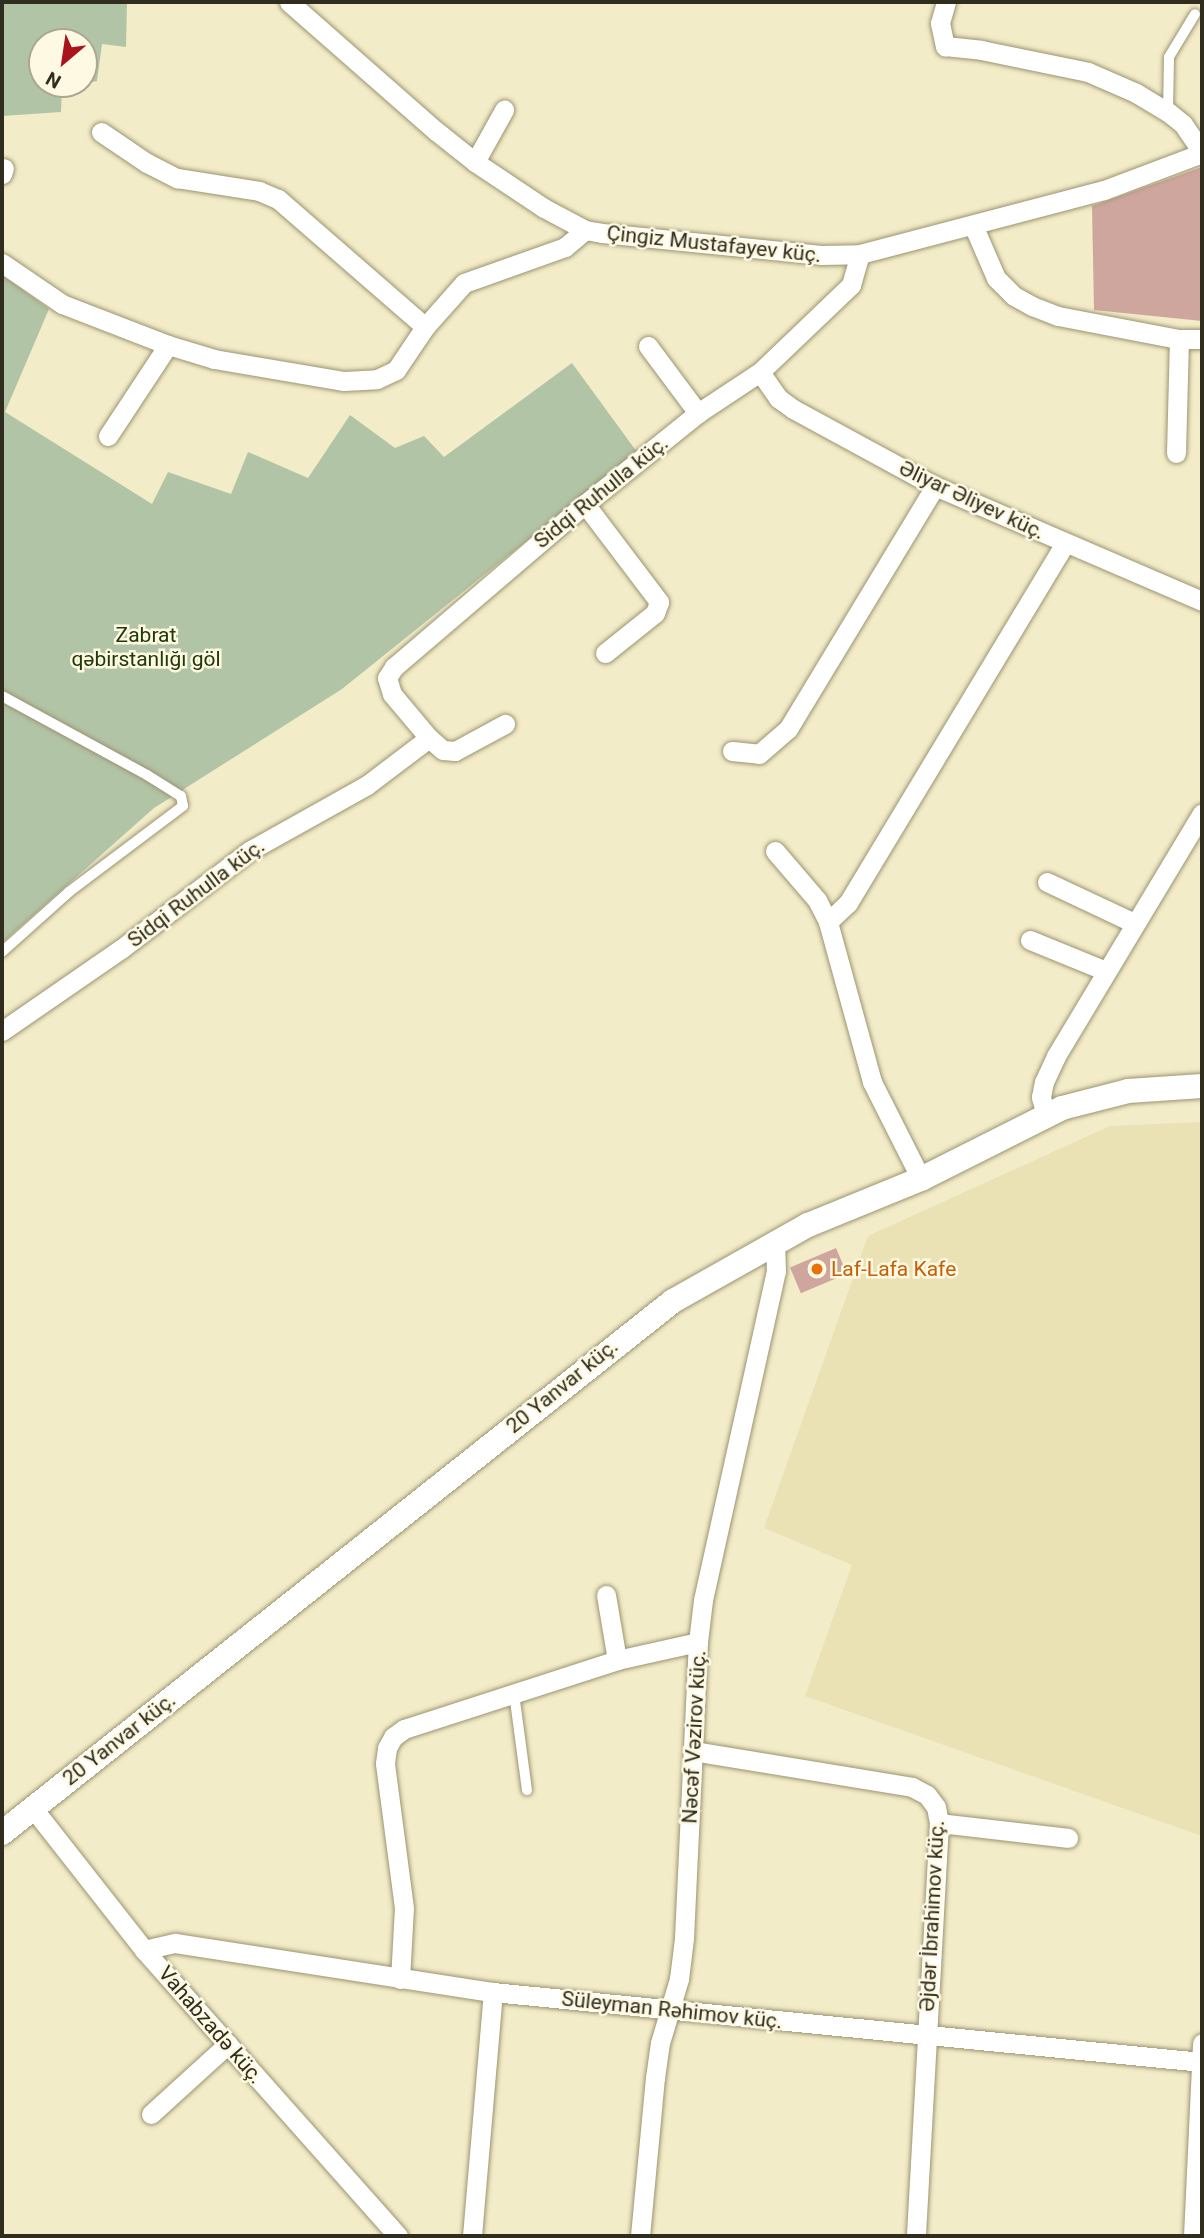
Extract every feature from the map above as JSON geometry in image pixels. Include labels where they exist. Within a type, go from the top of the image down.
[{"type":"street","name":"Çingiz Mustafayev küç.","points":[[289,2],[475,162],[544,208],[584,230],[788,252],[860,254],[1104,190],[1202,152]]},
{"type":"street","points":[[946,2],[940,23],[945,46],[981,50],[1088,72],[1136,93],[1168,112],[1183,124],[1202,152]]},
{"type":"street","points":[[475,162],[504,110]]},
{"type":"street","points":[[101,132],[147,163],[177,178],[259,191],[278,199],[425,327]]},
{"type":"street","points":[[973,225],[996,278],[1014,296],[1058,316],[1179,339],[1202,339]]},
{"type":"street","points":[[2,263],[62,304],[169,345],[214,359],[355,380],[377,379],[396,370],[425,327],[464,284],[565,247],[584,230]]},
{"type":"street","name":"Sidqi Ruhulla küç.","points":[[505,724],[455,751],[443,750],[393,694],[387,678],[394,667],[585,504],[698,414],[760,372],[851,285],[860,254]]},
{"type":"street","points":[[1176,453],[1179,339]]},
{"type":"street","points":[[108,436],[169,345]]},
{"type":"street","points":[[648,346],[698,414]]},
{"type":"street","name":"Əliyar Əliyev küç.","points":[[760,372],[778,398],[793,409],[935,486],[1202,601]]},
{"type":"street","points":[[732,751],[759,754],[788,729],[935,486]]},
{"type":"street","points":[[585,504],[659,602],[655,613],[606,653]]},
{"type":"street","points":[[828,922],[848,903],[1065,543]]},
{"type":"street","name":"Sidqi Ruhulla küç.","points":[[2,1031],[121,949],[249,851],[366,785],[429,737]]},
{"type":"street","points":[[1046,1115],[1041,1097],[1044,1082],[1134,923],[1202,813]]},
{"type":"street","points":[[775,851],[817,901],[828,922],[872,1082],[921,1179]]},
{"type":"street","points":[[1047,882],[1134,923]]},
{"type":"street","points":[[1030,940],[1106,971]]},
{"type":"street","name":"20 Yanvar küç.","points":[[2,1833],[640,1324],[685,1294],[775,1242],[921,1179],[1046,1115],[1102,1096],[1202,1086]]},
{"type":"street","name":"Nəcəf Vəzirov küç.","points":[[640,2236],[655,2078],[678,1979],[684,1938],[698,1642],[703,1600],[776,1271],[775,1242]]},
{"type":"street","points":[[606,1595],[617,1660]]},
{"type":"street","points":[[401,1979],[404,1908],[385,1763],[387,1748],[393,1737],[404,1729],[617,1660],[698,1642]]},
{"type":"street","name":"Əjdər İbrahimov küç.","points":[[693,1751],[912,1787],[927,1795],[936,1807],[939,1823],[916,2236]]},
{"type":"street","name":"Vahabzadə küç.","points":[[32,1807],[144,1950],[398,2236]]},
{"type":"street","points":[[939,1823],[1068,1838]]},
{"type":"street","name":"Süleyman Rəhimov küç.","points":[[144,1950],[158,1945],[194,1945],[493,1992],[926,2034],[1202,2055]]},
{"type":"street","points":[[472,2236],[493,1992]]},
{"type":"street","points":[[151,2114],[228,2044]]},
{"type":"street","points":[[1193,2236],[1202,2055]]},
{"type":"lane","points":[[1168,112],[1169,57],[1195,13]]},
{"type":"lane","points":[[2,696],[147,775],[181,796],[183,806],[69,892],[2,952]]},
{"type":"lane","points":[[514,1693],[527,1790]]},
{"type":"shaded area","points":[[1202,1122],[1202,1836],[805,1696],[852,1565],[764,1528],[868,1236],[1110,1126]]},
{"type":"green space","points":[[2,2],[127,2],[126,47],[102,44],[98,74],[98,28],[28,28],[28,98],[62,98],[61,112],[2,116]]},
{"type":"green space","name":"Zabrat qəbirstanlığı göl","points":[[2,275],[49,309],[5,412],[152,504],[168,472],[231,494],[248,452],[308,478],[350,415],[395,448],[424,436],[444,457],[572,363],[637,452],[342,689],[154,808],[2,943]]},
{"type":"building","points":[[1202,167],[1202,321],[1094,310],[1092,206]]},
{"type":"building","points":[[836,1248],[847,1274],[801,1293],[790,1268]]},
{"type":"place","name":"Laf-Lafa Kafe","points":[[817,1269]]}]
